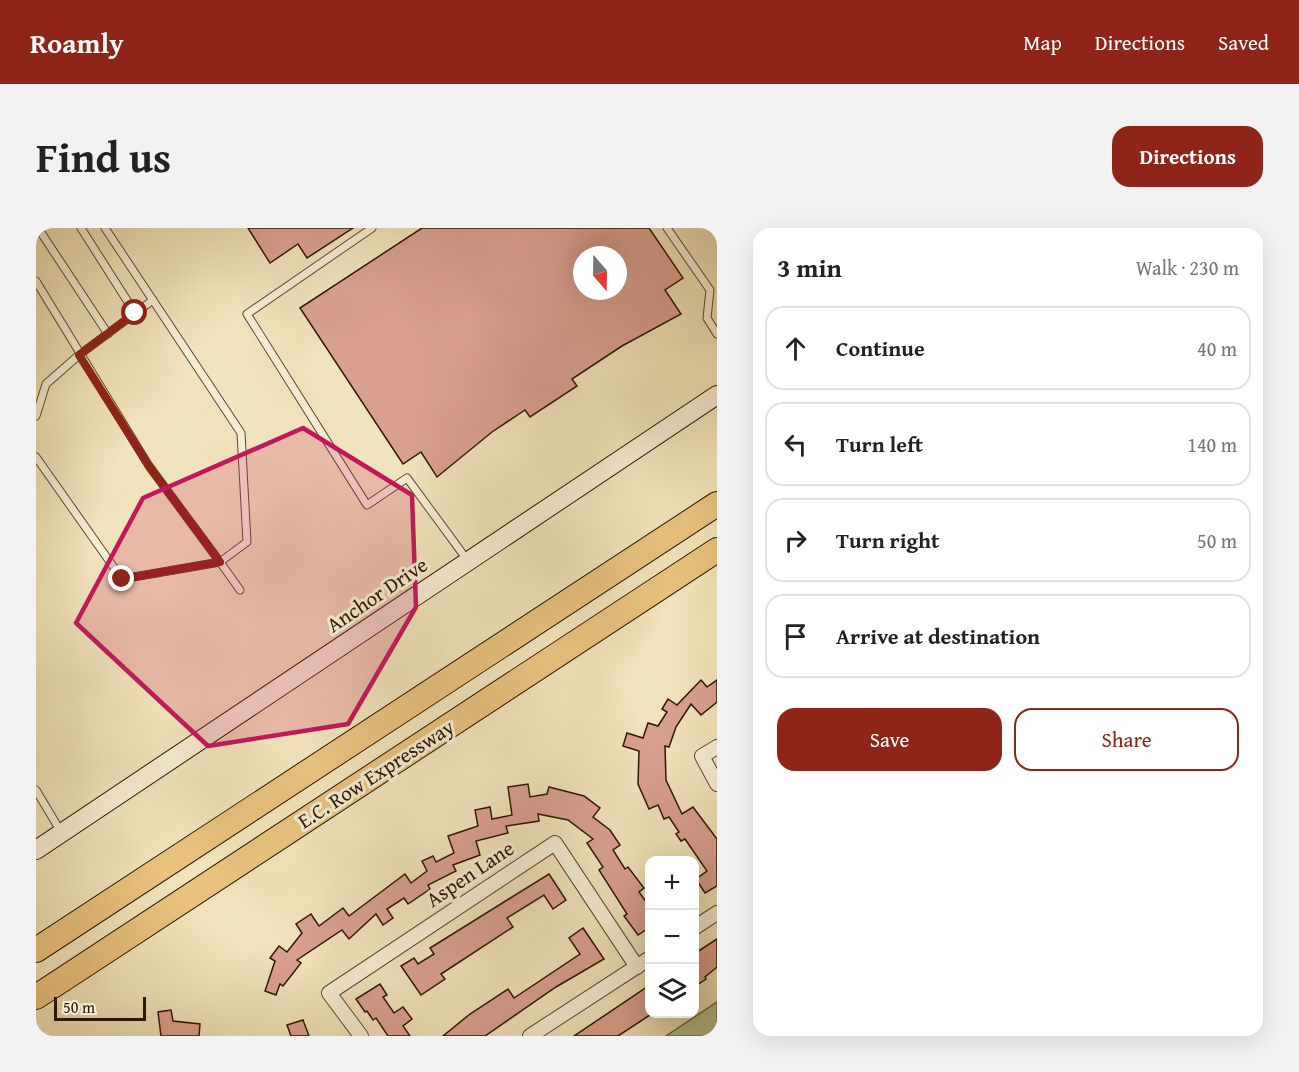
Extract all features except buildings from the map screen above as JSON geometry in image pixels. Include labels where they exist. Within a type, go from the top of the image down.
[{"type":"highway","name":"E.C. Row Expressway","points":[[36,950],[717,504]]},
{"type":"highway","name":"E.C. Row Expressway","points":[[36,998],[717,550]]},
{"type":"street","name":"Anchor Drive","points":[[36,850],[717,395]]},
{"type":"street","points":[[717,747],[702,756],[717,784]]},
{"type":"street","name":"Aspen Lane","points":[[362,1036],[329,993],[555,843],[637,967]]},
{"type":"street","points":[[699,925],[717,913]]},
{"type":"street","points":[[530,1036],[645,961]]},
{"type":"lane","points":[[38,228],[108,334]]},
{"type":"lane","points":[[81,228],[135,313]]},
{"type":"lane","points":[[36,457],[122,579],[220,562],[247,542],[241,433],[105,228]]},
{"type":"lane","points":[[372,228],[247,314],[367,505],[407,478],[468,561]]},
{"type":"lane","points":[[668,228],[710,290],[707,318],[717,334]]},
{"type":"lane","points":[[36,281],[79,355],[149,466],[240,590]]},
{"type":"lane","points":[[36,416],[46,384],[79,355],[153,300]]},
{"type":"lane","points":[[36,790],[61,832]]},
{"type":"highlighted area","points":[[303,428],[412,495],[416,607],[348,724],[208,746],[76,623],[143,498]]},
{"type":"green space","points":[[717,1002],[717,1036],[666,1036],[693,1018],[699,1018],[699,1014]]},
{"type":"route","points":[[122,579],[220,562],[149,466],[79,355],[135,313]]}]
